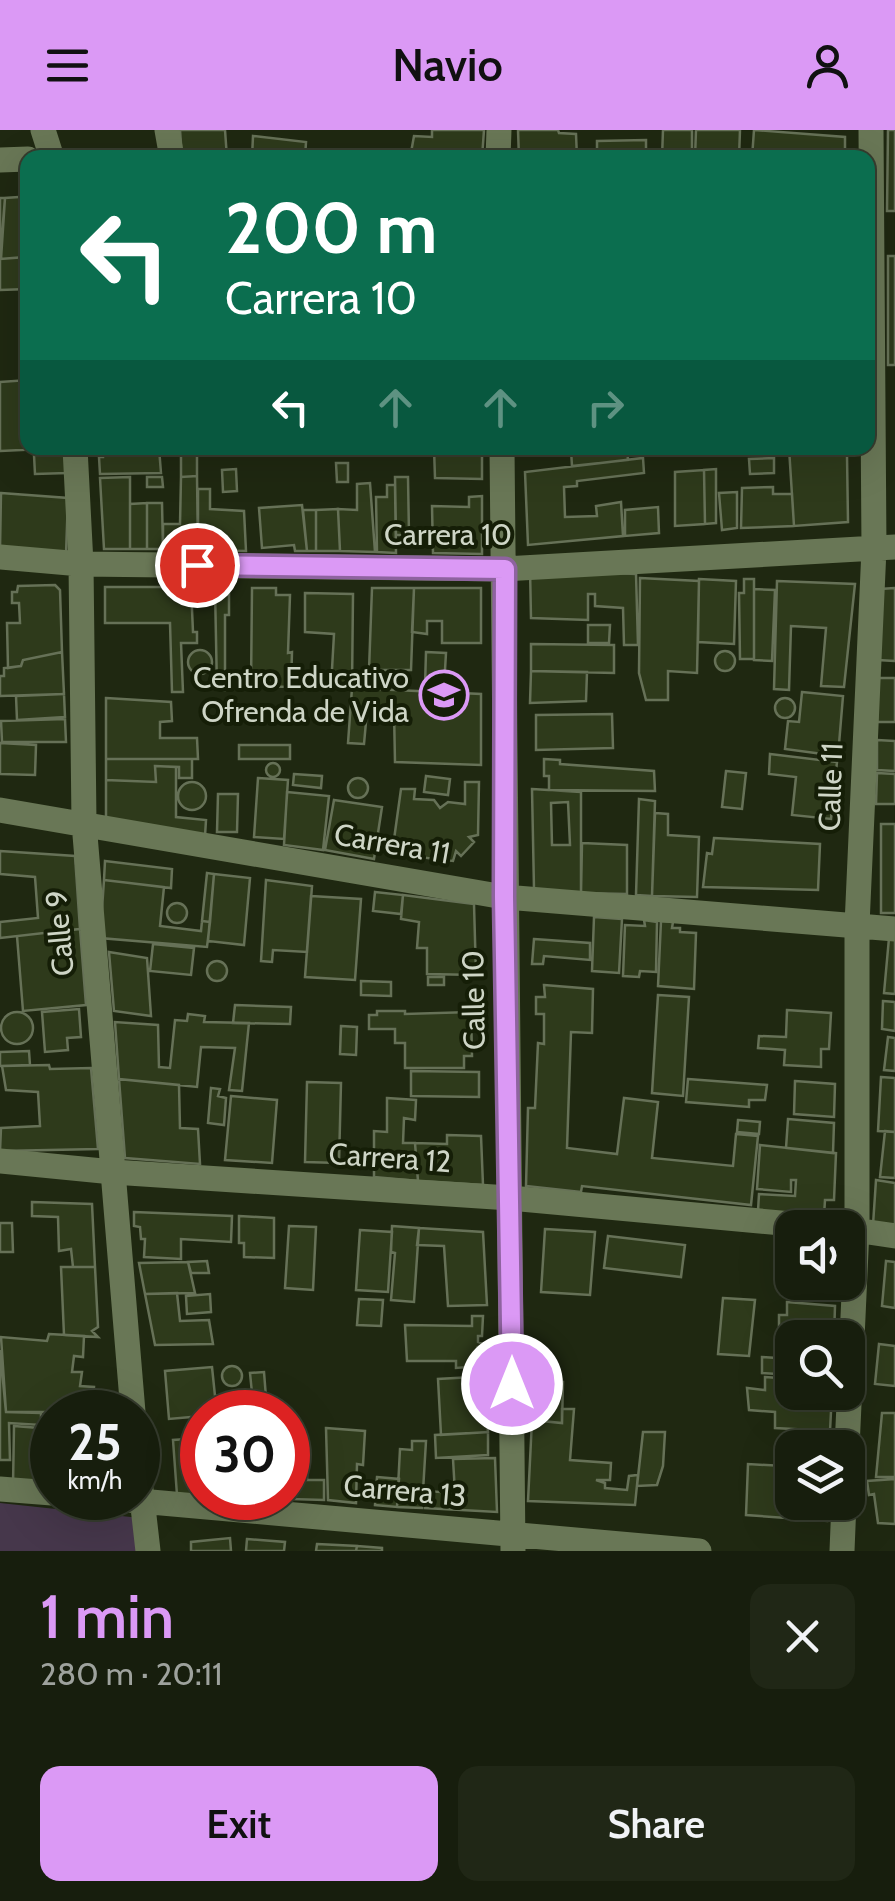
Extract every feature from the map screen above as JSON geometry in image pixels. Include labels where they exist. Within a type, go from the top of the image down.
[{"type":"street","name":"Calle 11","points":[[848,1210],[858,924],[884,548],[875,185]]},
{"type":"street","name":"Calle 9","points":[[75,455],[81,564],[84,823],[131,1390]]},
{"type":"street","name":"Calle 10","points":[[502,455],[512,1542]]},
{"type":"street","name":"Carrera 10","points":[[0,557],[81,564],[505,569],[884,548]]},
{"type":"street","name":"Carrera 11","points":[[0,810],[504,897],[895,929]]},
{"type":"street","name":"Carrera 12","points":[[0,1161],[775,1222]]},
{"type":"street","name":"Carrera 12","points":[[865,1231],[895,1236]]},
{"type":"street","name":"Calle 11","points":[[847,1300],[847,1430]]},
{"type":"street","points":[[0,1489],[30,1491]]},
{"type":"street","name":"Carrera 13","points":[[160,1502],[512,1542],[698,1551]]},
{"type":"street","points":[[143,1520],[148,1551]]},
{"type":"street","points":[[842,1551],[843,1520]]},
{"type":"shaded area","points":[[0,1503],[30,1506],[30,1520],[140,1520],[140,1551],[0,1551]]},
{"type":"building","points":[[180,130],[225,130],[226,150],[181,150]]},
{"type":"building","points":[[432,130],[484,130],[483,150],[411,150],[414,136],[432,137]]},
{"type":"building","points":[[518,130],[576,134],[577,150],[519,150]]},
{"type":"building","points":[[663,130],[692,130],[692,150],[662,150]]},
{"type":"building","points":[[696,130],[740,130],[739,150],[695,150]]},
{"type":"building","points":[[754,130],[845,137],[845,150],[753,150]]},
{"type":"building","points":[[888,130],[895,130],[895,211],[887,211]]},
{"type":"building","points":[[253,136],[306,142],[306,150],[252,150]]},
{"type":"building","points":[[646,140],[646,150],[597,150],[597,141]]},
{"type":"building","points":[[20,197],[20,257],[1,259],[5,198]]},
{"type":"building","points":[[0,198],[5,198],[0,259]]},
{"type":"building","points":[[888,256],[895,256],[895,365],[888,365]]},
{"type":"building","points":[[20,258],[20,289],[0,290],[0,259]]},
{"type":"building","points":[[20,381],[20,450],[0,451],[0,382]]},
{"type":"building","points":[[34,455],[66,455],[67,473],[35,474]]},
{"type":"building","points":[[160,455],[161,473],[100,474],[99,457]]},
{"type":"building","points":[[181,455],[197,455],[197,476],[181,477]]},
{"type":"building","points":[[434,455],[482,455],[482,479],[435,478]]},
{"type":"building","points":[[571,455],[628,455],[628,460],[572,466]]},
{"type":"building","points":[[789,455],[847,455],[848,522],[794,526]]},
{"type":"building","points":[[643,458],[644,473],[577,481],[577,486],[564,487],[565,517],[597,516],[596,506],[621,502],[623,536],[528,545],[525,472]]},
{"type":"building","points":[[774,458],[774,473],[750,474],[749,459]]},
{"type":"building","points":[[336,463],[348,463],[348,482],[337,482]]},
{"type":"building","points":[[236,469],[237,491],[223,492],[222,470]]},
{"type":"building","points":[[716,469],[716,523],[705,524],[704,470]]},
{"type":"building","points":[[704,470],[705,524],[675,526],[675,472]]},
{"type":"building","points":[[197,476],[198,550],[163,549],[163,524],[180,524],[181,477]]},
{"type":"building","points":[[130,477],[130,549],[104,549],[100,478]]},
{"type":"building","points":[[147,477],[162,477],[163,487],[147,487]]},
{"type":"building","points":[[395,477],[408,477],[409,535],[396,535]]},
{"type":"building","points":[[370,483],[375,552],[340,551],[338,509],[357,510],[357,484]]},
{"type":"building","points":[[387,485],[395,485],[396,553],[377,552],[376,497],[387,497]]},
{"type":"building","points":[[773,487],[773,494],[792,494],[794,526],[741,528],[742,488]]},
{"type":"building","points":[[198,489],[210,489],[210,509],[244,511],[246,551],[198,550]]},
{"type":"building","points":[[737,492],[737,528],[722,530],[719,493]]},
{"type":"building","points":[[1,493],[68,498],[66,554],[0,550]]},
{"type":"building","points":[[482,496],[482,554],[433,553],[432,506],[469,507],[469,497]]},
{"type":"building","points":[[147,503],[162,503],[163,549],[147,549]]},
{"type":"building","points":[[147,503],[147,549],[130,549],[130,504]]},
{"type":"building","points":[[302,505],[307,551],[295,551],[294,545],[262,548],[259,508]]},
{"type":"building","points":[[658,507],[659,533],[625,536],[625,510]]},
{"type":"building","points":[[338,509],[340,551],[316,551],[316,510]]},
{"type":"building","points":[[303,510],[316,510],[316,551],[307,551]]},
{"type":"building","points":[[530,569],[636,574],[638,645],[624,645],[623,608],[595,606],[595,594],[588,594],[588,620],[531,618]]},
{"type":"building","points":[[640,578],[699,581],[697,673],[668,671],[668,700],[646,700],[639,673]]},
{"type":"building","points":[[699,579],[736,581],[734,644],[698,642]]},
{"type":"building","points":[[744,579],[754,579],[754,659],[740,659],[739,593],[744,593]]},
{"type":"building","points":[[777,581],[855,584],[844,687],[821,686],[826,628],[791,626],[789,690],[774,689]]},
{"type":"building","points":[[55,585],[60,590],[62,652],[23,660],[21,666],[8,668],[7,623],[20,623],[19,603],[12,603],[12,592],[17,592],[18,586]]},
{"type":"building","points":[[105,587],[191,587],[197,643],[181,643],[183,692],[172,692],[170,623],[105,623]]},
{"type":"building","points":[[215,588],[229,588],[225,690],[217,690]]},
{"type":"building","points":[[252,588],[276,588],[276,595],[290,595],[291,687],[251,686]]},
{"type":"building","points":[[372,588],[414,588],[411,670],[369,670]]},
{"type":"building","points":[[414,588],[481,588],[481,643],[442,643],[442,621],[427,621],[427,634],[412,632]]},
{"type":"building","points":[[895,588],[895,661],[878,660],[880,589]]},
{"type":"building","points":[[754,589],[775,590],[772,661],[754,660]]},
{"type":"building","points":[[305,593],[353,594],[352,688],[331,687],[334,634],[305,632]]},
{"type":"building","points":[[588,625],[610,625],[609,643],[588,643]]},
{"type":"building","points":[[531,644],[614,645],[614,673],[531,671]]},
{"type":"building","points":[[200,650],[212,662],[200,674],[188,662]]},
{"type":"building","points":[[725,651],[735,661],[725,671],[715,661]]},
{"type":"building","points":[[62,652],[64,694],[0,696],[4,668]]},
{"type":"building","points":[[426,652],[446,653],[444,687],[425,686]]},
{"type":"building","points":[[531,671],[587,672],[586,701],[530,703]]},
{"type":"building","points":[[878,678],[895,678],[895,722],[877,722]]},
{"type":"building","points":[[352,688],[481,694],[481,765],[395,762],[394,711],[367,711],[364,744],[348,743]]},
{"type":"building","points":[[802,692],[843,696],[838,756],[785,749],[788,721],[799,722]]},
{"type":"building","points":[[64,694],[65,717],[17,720],[16,696]]},
{"type":"building","points":[[106,698],[171,702],[172,721],[160,722],[160,738],[197,738],[198,759],[106,759]]},
{"type":"building","points":[[785,698],[795,708],[785,718],[775,708]]},
{"type":"building","points":[[612,714],[613,748],[536,750],[536,715]]},
{"type":"building","points":[[65,719],[66,742],[2,742],[1,721]]},
{"type":"building","points":[[877,740],[895,741],[895,771],[877,770]]},
{"type":"building","points":[[0,743],[36,745],[35,775],[0,774]]},
{"type":"building","points":[[239,745],[290,745],[290,759],[239,759]]},
{"type":"building","points":[[770,754],[837,762],[831,819],[792,815],[796,777],[769,774]]},
{"type":"building","points":[[106,759],[192,759],[192,778],[179,778],[179,767],[155,766],[156,782],[106,780]]},
{"type":"building","points":[[544,759],[560,760],[560,764],[654,771],[655,791],[549,790]]},
{"type":"building","points":[[273,763],[280,770],[273,777],[266,770]]},
{"type":"building","points":[[155,766],[176,767],[176,817],[206,820],[205,836],[106,828],[106,780],[156,782]]},
{"type":"building","points":[[726,771],[746,773],[742,809],[722,807]]},
{"type":"building","points":[[877,773],[895,774],[895,804],[876,804]]},
{"type":"building","points":[[294,774],[322,776],[321,788],[293,785]]},
{"type":"building","points":[[426,776],[450,779],[448,795],[424,792]]},
{"type":"building","points":[[258,778],[288,780],[284,839],[254,837]]},
{"type":"building","points":[[358,778],[368,788],[358,798],[348,788]]},
{"type":"building","points":[[192,782],[202,786],[206,796],[202,806],[192,810],[182,806],[178,796],[182,786]]},
{"type":"building","points":[[465,782],[479,782],[478,835],[469,837],[474,842],[461,856],[456,851],[453,861],[392,854],[401,789],[415,789],[414,799],[434,800],[440,808],[448,802],[465,804]]},
{"type":"building","points":[[532,789],[581,792],[581,893],[534,889]],"holes":[[[568,802],[570,845],[552,845],[551,803]]]},
{"type":"building","points":[[287,792],[329,796],[323,850],[284,845]]},
{"type":"building","points":[[218,794],[238,794],[237,832],[217,832]]},
{"type":"building","points":[[639,799],[655,801],[652,896],[636,895]]},
{"type":"building","points":[[334,800],[382,807],[374,859],[325,850]]},
{"type":"building","points":[[655,813],[668,814],[668,835],[699,837],[697,897],[652,896]]},
{"type":"building","points":[[881,824],[895,824],[895,913],[881,913]]},
{"type":"building","points":[[714,838],[820,844],[818,890],[703,887],[707,853],[712,854]]},
{"type":"building","points":[[582,843],[627,845],[627,894],[581,893]]},
{"type":"building","points":[[0,851],[75,856],[80,929],[0,938],[0,922],[38,918],[35,877],[0,874]]},
{"type":"building","points":[[105,861],[172,869],[171,888],[104,880]]},
{"type":"building","points":[[207,873],[214,874],[210,922],[202,921]]},
{"type":"building","points":[[214,874],[250,878],[244,945],[208,941]]},
{"type":"building","points":[[104,880],[164,887],[160,926],[201,931],[202,921],[210,922],[207,947],[100,938]]},
{"type":"building","points":[[266,880],[312,886],[307,952],[273,950],[272,962],[261,961]]},
{"type":"building","points":[[375,892],[403,895],[401,914],[373,911]]},
{"type":"building","points":[[403,895],[474,904],[476,975],[427,974],[427,948],[417,948],[419,922],[401,919]]},
{"type":"building","points":[[311,896],[361,899],[355,980],[305,977]]},
{"type":"building","points":[[177,903],[187,913],[177,923],[167,913]]},
{"type":"building","points":[[594,917],[622,919],[619,973],[592,971]]},
{"type":"building","points":[[644,920],[657,922],[656,972],[623,976],[625,925],[645,926]]},
{"type":"building","points":[[661,921],[673,922],[672,928],[680,928],[680,932],[696,933],[694,989],[658,986]]},
{"type":"building","points":[[80,929],[86,1005],[23,1011],[17,936]]},
{"type":"building","points":[[889,938],[895,939],[895,994],[884,993]]},
{"type":"building","points":[[534,939],[590,943],[590,960],[544,956],[543,964],[532,964]]},
{"type":"building","points":[[153,944],[194,948],[191,975],[150,971]]},
{"type":"building","points":[[109,952],[147,958],[151,1016],[114,1011]]},
{"type":"building","points":[[217,961],[227,971],[217,981],[207,971]]},
{"type":"building","points":[[428,977],[444,977],[444,985],[428,985]]},
{"type":"building","points":[[361,981],[391,982],[391,996],[361,995]]},
{"type":"building","points":[[544,985],[593,989],[592,1033],[571,1032],[567,1148],[617,1154],[624,1098],[658,1102],[652,1158],[733,1166],[736,1134],[758,1136],[751,1205],[582,1186],[581,1192],[526,1186],[528,1108],[535,1108],[538,1043],[544,1044],[544,1014],[536,1014],[536,997],[545,997]]},
{"type":"building","points":[[658,995],[689,997],[683,1096],[652,1093]]},
{"type":"building","points":[[883,1001],[895,1002],[895,1031],[882,1029]]},
{"type":"building","points":[[235,1005],[291,1007],[290,1024],[233,1023]]},
{"type":"building","points":[[79,1009],[81,1037],[67,1038],[68,1050],[45,1052],[42,1012]]},
{"type":"building","points":[[787,1010],[831,1013],[829,1049],[821,1049],[821,1067],[784,1065],[785,1050],[758,1048],[759,1036],[786,1037]]},
{"type":"building","points":[[377,1011],[471,1012],[472,1056],[464,1056],[464,1068],[405,1068],[405,1043],[395,1043],[395,1029],[369,1029],[369,1015],[377,1015]]},
{"type":"building","points":[[17,1012],[28,1017],[33,1028],[28,1039],[17,1044],[6,1039],[1,1028],[6,1017]]},
{"type":"building","points":[[188,1014],[205,1016],[204,1022],[249,1023],[242,1091],[229,1090],[235,1048],[201,1047],[197,1087],[119,1079],[115,1022],[158,1025],[159,1067],[170,1068],[175,1020],[187,1021]]},
{"type":"building","points":[[341,1026],[357,1027],[356,1055],[340,1054]]},
{"type":"building","points":[[888,1037],[895,1038],[895,1071],[884,1070]]},
{"type":"building","points":[[29,1051],[30,1065],[0,1066],[0,1052]]},
{"type":"building","points":[[49,1065],[50,1069],[91,1068],[98,1149],[0,1151],[1,1128],[40,1126],[38,1092],[6,1090],[2,1066]]},
{"type":"building","points":[[411,1071],[479,1072],[479,1097],[411,1096]]},
{"type":"building","points":[[881,1077],[895,1078],[895,1132],[878,1131]]},
{"type":"building","points":[[119,1079],[179,1085],[180,1128],[198,1129],[200,1164],[125,1158]]},
{"type":"building","points":[[688,1079],[767,1085],[765,1100],[749,1100],[749,1107],[686,1102]]},
{"type":"building","points":[[795,1081],[835,1084],[834,1117],[794,1114]]},
{"type":"building","points":[[307,1082],[341,1083],[339,1163],[305,1162]]},
{"type":"building","points":[[211,1088],[220,1089],[218,1096],[226,1098],[224,1125],[208,1123]]},
{"type":"building","points":[[231,1096],[277,1100],[272,1163],[225,1160]]},
{"type":"building","points":[[387,1098],[416,1100],[415,1120],[404,1118],[403,1143],[415,1143],[418,1181],[374,1177],[374,1131],[387,1132]]},
{"type":"building","points":[[788,1119],[834,1123],[833,1153],[786,1148]]},
{"type":"building","points":[[738,1120],[760,1122],[759,1134],[737,1132]]},
{"type":"building","points":[[885,1131],[895,1132],[895,1178],[880,1177]]},
{"type":"building","points":[[447,1135],[481,1136],[483,1185],[418,1181],[415,1143],[447,1144]]},
{"type":"building","points":[[760,1145],[836,1153],[834,1200],[825,1200],[824,1210],[758,1211],[759,1194],[795,1196],[796,1180],[791,1180],[791,1192],[757,1189]]},
{"type":"building","points":[[876,1180],[895,1183],[895,1227],[873,1225]]},
{"type":"building","points":[[32,1202],[92,1204],[95,1267],[73,1267],[71,1249],[59,1251],[58,1217],[32,1216]]},
{"type":"building","points":[[134,1212],[232,1216],[231,1242],[181,1239],[181,1259],[144,1257],[145,1239],[141,1239],[140,1227],[134,1226]]},
{"type":"building","points":[[239,1216],[274,1218],[274,1258],[244,1257],[244,1243],[239,1243]]},
{"type":"building","points":[[0,1223],[12,1223],[13,1252],[0,1252]]},
{"type":"building","points":[[289,1226],[316,1227],[313,1290],[285,1288]]},
{"type":"building","points":[[392,1226],[419,1228],[414,1302],[391,1300],[395,1253],[391,1252]]},
{"type":"building","points":[[419,1228],[483,1232],[487,1305],[448,1306],[444,1246],[417,1245]]},
{"type":"building","points":[[545,1229],[595,1232],[590,1295],[541,1292]]},
{"type":"building","points":[[360,1230],[392,1232],[388,1292],[356,1290]]},
{"type":"building","points":[[608,1236],[685,1245],[681,1277],[604,1268]]},
{"type":"building","points":[[207,1261],[209,1273],[191,1273],[188,1262]]},
{"type":"building","points":[[886,1261],[895,1262],[895,1308],[882,1306]]},
{"type":"building","points":[[188,1262],[195,1293],[145,1294],[139,1263]]},
{"type":"building","points":[[61,1267],[95,1267],[98,1327],[92,1331],[98,1337],[64,1335]]},
{"type":"building","points":[[177,1293],[180,1321],[209,1320],[213,1344],[155,1345],[145,1294]]},
{"type":"building","points":[[210,1294],[211,1312],[187,1314],[186,1296]]},
{"type":"building","points":[[723,1298],[755,1300],[749,1356],[718,1354]]},
{"type":"building","points":[[359,1299],[383,1300],[381,1326],[357,1325]]},
{"type":"building","points":[[787,1302],[835,1306],[835,1320],[779,1320],[779,1315],[787,1315]]},
{"type":"building","points":[[472,1316],[483,1316],[482,1336],[478,1336],[478,1342],[483,1344],[478,1347],[483,1350],[478,1353],[481,1366],[456,1368],[456,1361],[407,1361],[405,1325],[472,1326]]},
{"type":"building","points":[[49,1334],[84,1336],[83,1357],[74,1356],[72,1372],[82,1372],[80,1386],[94,1390],[30,1390],[30,1412],[6,1412],[1,1337],[47,1341]]},
{"type":"building","points":[[879,1344],[895,1346],[895,1386],[875,1384]]},
{"type":"building","points":[[0,1350],[6,1412],[30,1413],[30,1424],[9,1423],[10,1460],[0,1460]]},
{"type":"building","points":[[762,1357],[775,1358],[775,1374],[762,1373]]},
{"type":"building","points":[[232,1366],[242,1376],[232,1386],[222,1376]]},
{"type":"building","points":[[212,1367],[214,1390],[180,1390],[180,1418],[169,1419],[165,1371]]},
{"type":"building","points":[[264,1372],[265,1390],[252,1390],[250,1373]]},
{"type":"building","points":[[490,1376],[492,1411],[486,1411],[488,1432],[441,1435],[438,1379]]},
{"type":"building","points":[[765,1377],[775,1378],[775,1410],[831,1410],[830,1430],[775,1428],[775,1412],[749,1410],[747,1388],[765,1390]]},
{"type":"building","points":[[533,1379],[563,1382],[562,1423],[532,1420]]},
{"type":"building","points":[[562,1409],[574,1409],[570,1460],[611,1463],[610,1480],[596,1480],[605,1483],[605,1488],[627,1490],[629,1476],[638,1475],[635,1505],[528,1501],[532,1420],[562,1423]]},
{"type":"building","points":[[882,1413],[895,1413],[895,1477],[876,1477]]},
{"type":"building","points":[[14,1426],[30,1427],[30,1487],[13,1486]]},
{"type":"building","points":[[326,1428],[365,1431],[363,1465],[357,1464],[356,1503],[328,1500]]},
{"type":"building","points":[[488,1432],[488,1455],[436,1458],[435,1435]]},
{"type":"building","points":[[643,1432],[665,1432],[663,1466],[657,1485],[637,1486]]},
{"type":"building","points":[[173,1440],[180,1440],[180,1495],[177,1495]]},
{"type":"building","points":[[412,1441],[426,1441],[422,1508],[397,1507],[400,1449],[412,1450]]},
{"type":"building","points":[[495,1458],[497,1512],[425,1508],[426,1491],[455,1493],[453,1459]]},
{"type":"building","points":[[748,1464],[775,1466],[775,1517],[746,1515]]},
{"type":"building","points":[[377,1477],[399,1479],[397,1507],[375,1505]]},
{"type":"building","points":[[895,1479],[895,1524],[878,1523],[874,1494],[869,1495],[867,1481]]},
{"type":"building","points":[[310,1480],[324,1480],[324,1500],[310,1500]]},
{"type":"building","points":[[230,1538],[231,1551],[191,1551],[191,1542]]},
{"type":"building","points":[[247,1539],[285,1542],[284,1551],[246,1551]]},
{"type":"building","points":[[317,1544],[357,1546],[356,1551],[316,1551]]},
{"type":"building","points":[[357,1546],[382,1548],[382,1551],[356,1551]]},
{"type":"place","name":"Centro Educativo Ofrenda de Vida","points":[[444,695]]},
{"type":"route","points":[[197,565],[505,569],[504,897],[512,1384]]}]
